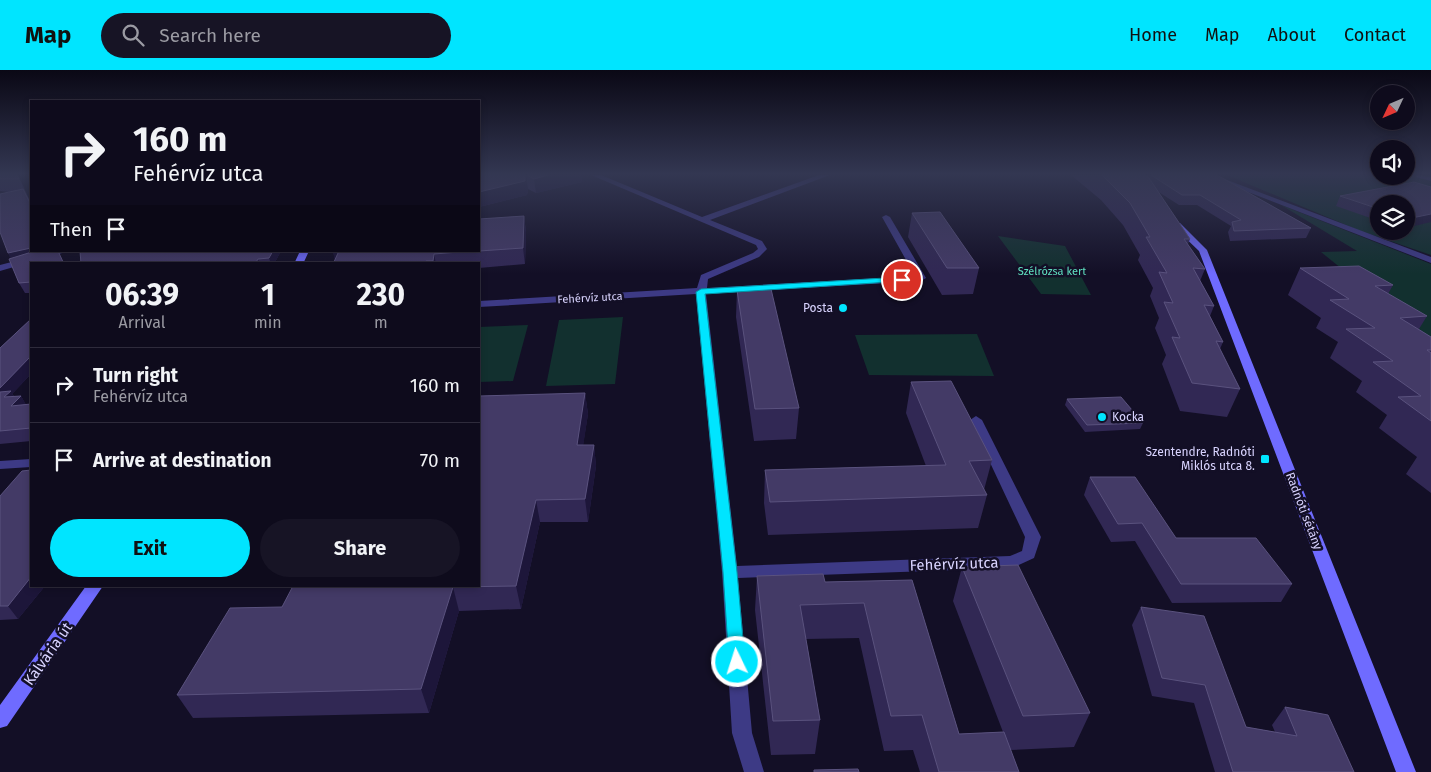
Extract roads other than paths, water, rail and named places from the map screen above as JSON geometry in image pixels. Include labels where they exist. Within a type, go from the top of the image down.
[{"type":"street","points":[[676,208],[759,242],[762,249],[756,255],[704,277],[701,292],[730,572],[742,733],[754,772]]},
{"type":"street","points":[[704,219],[735,208]]},
{"type":"street","points":[[1293,208],[1431,260]]},
{"type":"street","name":"Radnóti sétány","points":[[1168,216],[1202,250],[1406,772]]},
{"type":"street","name":"Fehérvíz utca","points":[[480,304],[921,278],[886,217]]},
{"type":"street","points":[[0,268],[61,252]]},
{"type":"street","name":"Fehérvíz utca","points":[[730,572],[1012,562],[1029,554],[1033,537],[976,420]]},
{"type":"street","points":[[0,465],[30,462]]},
{"type":"street","name":"Kálvária út","points":[[0,720],[94,587]]},
{"type":"place","name":"Posta","points":[[843,308]]},
{"type":"place","name":"Kocka","points":[[1102,417]]},
{"type":"place","name":"Szentendre, Radnóti Miklós utca 8.","points":[[1265,459]]},
{"type":"park label","name":"Szélrózsa kert","points":[[1052,271]]}]
